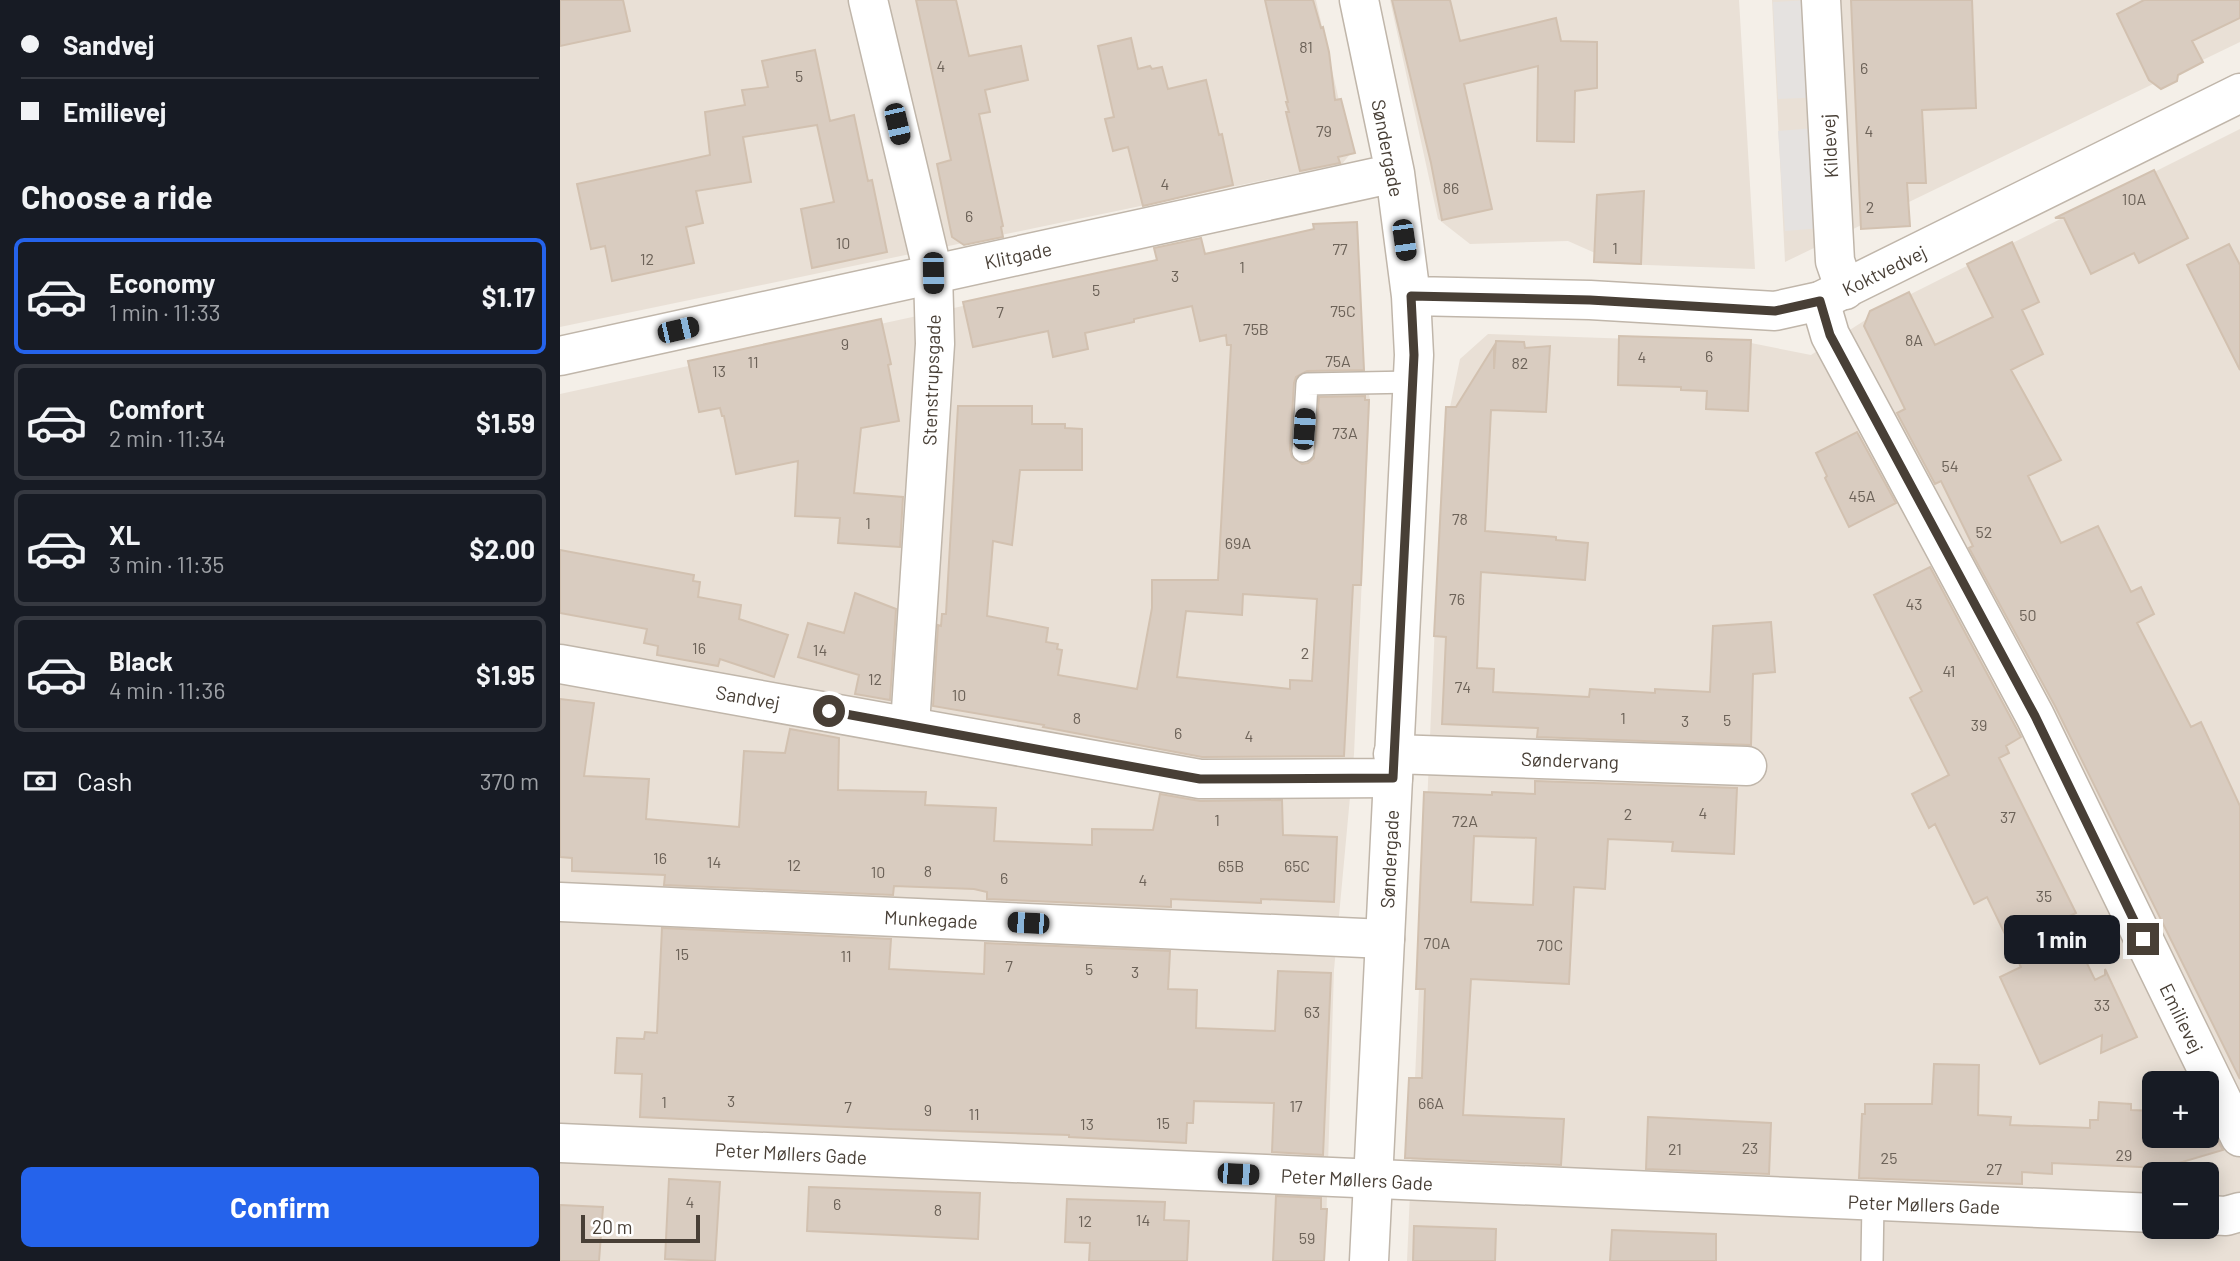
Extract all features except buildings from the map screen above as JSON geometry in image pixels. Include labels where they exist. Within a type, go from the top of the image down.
[{"type":"street","name":"Stenstrupsgade","points":[[868,0],[933,273],[934,344],[910,725]]},
{"type":"street","name":"Søndergade","points":[[1359,0],[1395,173],[1411,296],[1412,382],[1369,1261]]},
{"type":"street","name":"Kildevej","points":[[1821,0],[1835,261],[1833,295]]},
{"type":"street","name":"Koktvedvej","points":[[1411,296],[1590,300],[1775,311],[1833,295],[2240,93]]},
{"type":"street","name":"Klitgade","points":[[560,356],[1395,173]]},
{"type":"street","name":"Emilievej","points":[[1833,295],[1830,335],[2035,716],[2240,1137]]},
{"type":"street","name":"Sandvej","points":[[560,664],[1200,779],[1393,766]]},
{"type":"street","name":"Søndervang","points":[[1393,766],[1747,766]]},
{"type":"street","name":"Munkegade","points":[[560,902],[1385,939]]},
{"type":"street","name":"Peter Møllers Gade","points":[[560,1143],[2142,1213]]},
{"type":"street","points":[[2219,1216],[2240,1212]]},
{"type":"lane","points":[[1303,451],[1307,384],[1412,382]]},
{"type":"lane","points":[[1872,1261],[1873,1202]]},
{"type":"shaded area","points":[[560,0],[1316,0],[1351,153],[1342,164],[560,327]]},
{"type":"shaded area","points":[[1390,0],[1739,0],[1755,269],[1620,264],[1568,241],[1470,244],[1438,219]]},
{"type":"shaded area","points":[[1772,0],[2240,0],[2240,42],[1785,262]]},
{"type":"shaded area","points":[[1811,0],[1826,97],[1778,99],[1773,2]]},
{"type":"shaded area","points":[[1827,127],[1834,227],[1785,231],[1778,131]]},
{"type":"shaded area","points":[[2240,129],[2240,1261],[1407,1261],[1443,441],[1460,359],[1488,334],[1751,343],[1811,355],[1887,306]]},
{"type":"shaded area","points":[[1347,222],[1357,230],[1364,369],[1370,400],[1354,754],[1334,970],[1325,1261],[560,1261],[560,394]]},
{"type":"route","points":[[829,711],[1200,779],[1393,778],[1414,355],[1411,296],[1590,300],[1775,311],[1820,301],[1830,335],[2035,716],[2143,939]]}]
